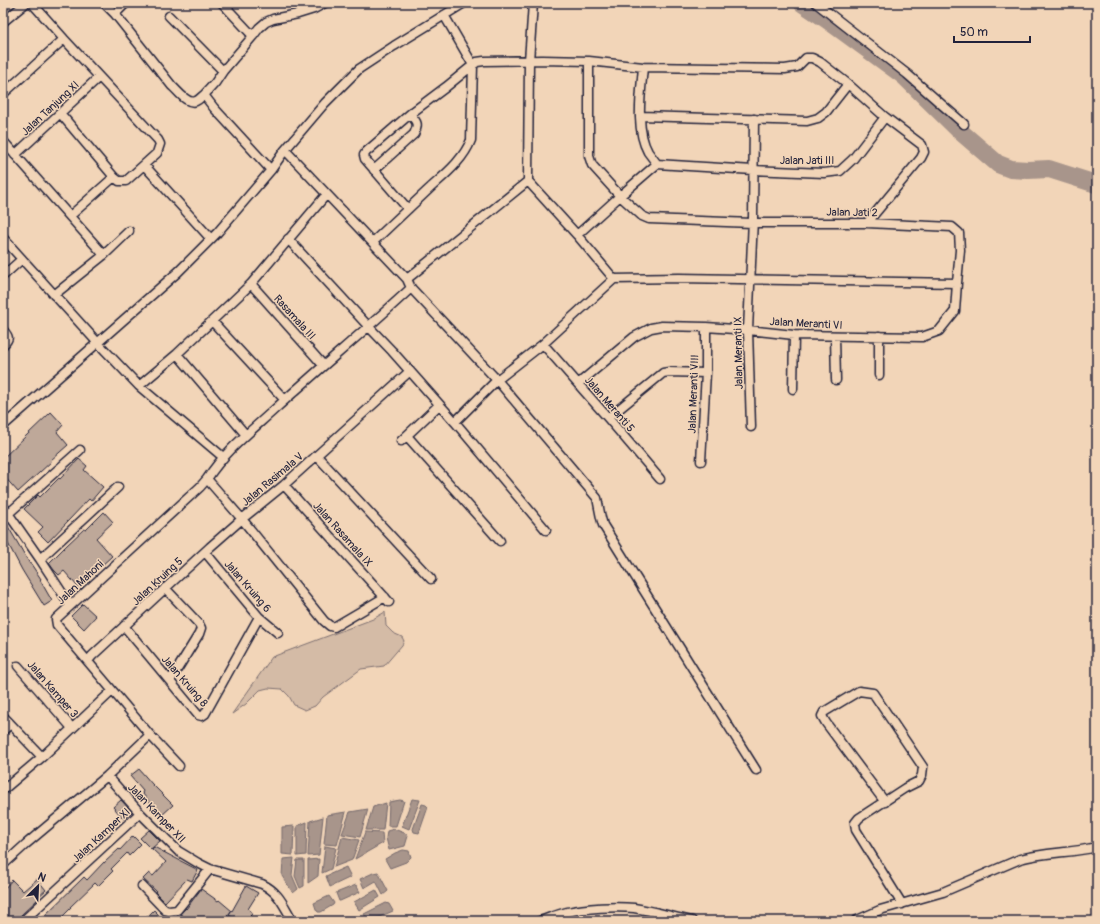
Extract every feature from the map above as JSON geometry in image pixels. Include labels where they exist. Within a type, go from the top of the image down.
[{"type":"street","points":[[3,22],[26,3]]},
{"type":"street","points":[[32,3],[158,140],[160,144],[157,153],[126,181],[119,181],[60,113]]},
{"type":"street","points":[[104,3],[115,14],[172,86],[182,96],[190,101],[196,101],[204,95],[259,28],[266,22],[314,9],[325,3]]},
{"type":"street","points":[[115,14],[126,3]]},
{"type":"street","points":[[222,3],[253,36]]},
{"type":"street","points":[[3,426],[178,272],[211,239],[271,170],[285,150],[325,103],[359,69],[464,3]]},
{"type":"street","points":[[533,3],[529,61],[528,181],[577,235],[614,279]]},
{"type":"street","points":[[816,3],[907,74],[964,124]]},
{"type":"street","points":[[373,242],[458,162],[468,148],[471,140],[473,65],[444,15]]},
{"type":"street","points":[[169,16],[223,71]]},
{"type":"street","points":[[3,94],[64,39]]},
{"type":"street","points":[[408,209],[374,170],[364,156],[366,152],[410,114],[477,62],[542,60],[589,62],[642,67],[785,69],[797,67],[806,58],[812,58],[820,62],[848,84],[885,117],[922,145],[924,152],[921,158],[867,223]]},
{"type":"street","name":"Jalan Jati 2","points":[[589,62],[588,156],[592,165],[620,196],[642,216],[649,219],[752,223],[867,223],[952,227]]},
{"type":"street","points":[[642,67],[640,116],[642,135],[648,151],[657,164]]},
{"type":"street","name":"Jalan Tanjung XI","points":[[15,155],[99,77]]},
{"type":"street","points":[[640,116],[807,121],[818,118],[826,112],[848,84]]},
{"type":"street","points":[[204,95],[214,108],[271,170]]},
{"type":"street","points":[[374,170],[414,134],[417,129],[416,122],[410,114]]},
{"type":"street","name":"Jalan Jati III","points":[[753,170],[824,173],[840,171],[853,159],[885,117]]},
{"type":"street","name":"Jalan Meranti IX","points":[[750,427],[748,330],[754,119]]},
{"type":"street","points":[[3,141],[104,254]]},
{"type":"street","points":[[285,150],[407,279],[411,288],[497,380],[597,498],[603,525],[756,770]]},
{"type":"street","points":[[577,235],[657,164],[753,170]]},
{"type":"street","points":[[144,165],[211,239]]},
{"type":"street","points":[[70,216],[114,177]]},
{"type":"street","points":[[407,279],[528,181]]},
{"type":"street","points":[[139,386],[177,354],[251,284],[326,195]]},
{"type":"street","name":"Jalan Meranti VI","points":[[578,384],[634,336],[651,328],[662,326],[706,327],[794,335],[835,336],[922,337],[939,331],[956,311],[960,250],[959,233],[952,227]]},
{"type":"street","points":[[54,295],[104,254],[129,231]]},
{"type":"street","points":[[3,238],[139,386],[223,457]]},
{"type":"street","points":[[288,239],[392,351],[455,422],[546,530]]},
{"type":"street","points":[[3,276],[22,259]]},
{"type":"street","points":[[455,422],[497,380],[543,344],[614,279],[679,278],[957,283]]},
{"type":"street","name":"Rasamala III","points":[[251,284],[323,365]]},
{"type":"street","name":"Jalan Mahoni","points":[[179,766],[112,691],[57,625],[56,619],[200,487],[223,457],[246,435],[411,288]]},
{"type":"street","points":[[212,321],[284,400]]},
{"type":"street","name":"Jalan Meranti VIII","points":[[701,461],[706,373],[706,327]]},
{"type":"street","points":[[3,330],[8,336],[5,343]]},
{"type":"street","points":[[793,389],[794,335]]},
{"type":"street","points":[[835,336],[836,380]]},
{"type":"street","points":[[879,336],[879,375]]},
{"type":"street","name":"Jalan Meranti 5","points":[[543,344],[660,479]]},
{"type":"street","points":[[177,354],[246,435]]},
{"type":"street","name":"Jalan Rasimala V","points":[[242,519],[284,485],[410,372]]},
{"type":"street","points":[[608,418],[662,373],[706,373]]},
{"type":"street","points":[[439,405],[404,438],[500,541]]},
{"type":"street","points":[[9,513],[80,450]]},
{"type":"street","points":[[317,456],[431,578]]},
{"type":"street","points":[[207,479],[242,519]]},
{"type":"street","name":"Jalan Rasamala IX","points":[[242,519],[324,621],[330,626],[334,627],[359,612],[387,600],[284,485]]},
{"type":"street","points":[[40,559],[118,487]]},
{"type":"street","points":[[3,506],[40,559],[70,606]]},
{"type":"street","name":"Jalan Kruing 5","points":[[88,661],[165,588],[242,519]]},
{"type":"street","name":"Jalan Kruing 6","points":[[205,552],[258,617],[278,633]]},
{"type":"street","points":[[165,588],[201,628],[199,634],[170,681]]},
{"type":"street","name":"Jalan Kruing 8","points":[[124,626],[198,715],[202,716],[205,714],[258,617]]},
{"type":"street","name":"Jalan Kamper 3","points":[[18,666],[72,728]]},
{"type":"street","points":[[3,790],[42,757],[112,691]]},
{"type":"street","points":[[885,802],[822,716],[824,712],[859,691],[873,693],[923,767],[922,775],[919,781],[905,788],[885,802],[858,818],[855,823],[856,830],[902,904]]},
{"type":"street","points":[[3,716],[42,757]]},
{"type":"street","points":[[3,730],[10,724]]},
{"type":"street","points":[[3,865],[107,776],[150,735]]},
{"type":"street","name":"Jalan Kamper XII","points":[[107,776],[140,813],[178,851],[210,869],[262,884],[270,888],[276,893],[291,918]]},
{"type":"street","name":"Jalan Kamper XI","points":[[23,921],[140,813]]},
{"type":"street","points":[[855,921],[880,910],[943,892],[1033,855],[1083,851],[1097,848]]},
{"type":"street","points":[[142,886],[165,910],[177,910],[210,869]]},
{"type":"street","points":[[540,921],[566,912],[622,908],[649,911],[692,921]]},
{"type":"shaded area","points":[[385,612],[386,626],[393,633],[402,637],[404,641],[384,666],[361,669],[323,697],[315,706],[305,710],[294,705],[289,696],[282,689],[268,688],[260,690],[246,704],[232,714],[272,657],[373,619]]},
{"type":"shaded area","points":[[412,799],[420,800],[409,829],[402,826]]},
{"type":"shaded area","points":[[400,800],[404,801],[396,826],[388,826],[389,802]]},
{"type":"shaded area","points":[[386,803],[383,830],[366,830],[373,807]]},
{"type":"shaded area","points":[[422,804],[428,807],[419,833],[414,832],[413,829]]},
{"type":"shaded area","points":[[368,809],[360,837],[342,834],[350,812]]},
{"type":"shaded area","points":[[346,812],[337,845],[324,844],[327,815]]},
{"type":"shaded area","points":[[323,817],[319,855],[308,856],[310,821]]},
{"type":"shaded area","points":[[307,822],[306,855],[297,856],[297,826]]},
{"type":"shaded area","points":[[294,826],[293,855],[282,854],[282,827]]},
{"type":"shaded area","points":[[394,829],[407,834],[408,836],[405,846],[389,850],[386,838],[387,831]]},
{"type":"shaded area","points":[[365,832],[382,833],[383,843],[355,859]]},
{"type":"shaded area","points":[[342,837],[359,840],[352,860],[334,867]]},
{"type":"shaded area","points":[[325,846],[336,848],[331,869],[322,873]]},
{"type":"shaded area","points":[[403,850],[409,851],[411,857],[406,862],[390,868],[385,859]]},
{"type":"shaded area","points":[[294,858],[292,875],[298,889],[293,893],[282,876],[283,859]]},
{"type":"shaded area","points":[[319,859],[318,876],[308,883],[308,860]]},
{"type":"shaded area","points":[[297,860],[304,860],[304,886],[300,888],[295,876]]},
{"type":"shaded area","points":[[346,867],[351,877],[330,887],[326,876]]},
{"type":"shaded area","points":[[378,872],[388,891],[383,895],[376,881],[364,888],[360,879]]},
{"type":"shaded area","points":[[356,885],[360,892],[339,901],[336,893]]},
{"type":"shaded area","points":[[376,890],[380,897],[359,910],[354,902]]},
{"type":"shaded area","points":[[329,896],[334,903],[333,905],[321,912],[318,912],[314,903]]},
{"type":"shaded area","points":[[386,903],[389,904],[393,911],[370,921],[367,919],[364,914]]},
{"type":"building","points":[[51,412],[63,425],[57,432],[68,445],[18,492],[3,475],[3,458]]},
{"type":"building","points":[[79,459],[87,466],[84,470],[103,487],[91,501],[89,499],[48,542],[38,532],[43,527],[24,509],[38,495],[40,497],[59,478],[60,479]]},
{"type":"building","points":[[104,512],[113,522],[96,538],[112,556],[78,587],[64,571],[59,575],[49,563]]},
{"type":"building","points":[[3,518],[30,564],[41,579],[40,580],[52,601],[44,606],[22,570],[3,534]]},
{"type":"building","points":[[83,604],[96,616],[84,629],[71,616]]},
{"type":"building","points":[[139,769],[173,805],[161,816],[152,807],[153,806],[142,793],[143,791],[130,776]]},
{"type":"building","points":[[121,800],[132,812],[124,819],[113,807]]},
{"type":"building","points":[[149,830],[160,841],[151,849],[140,838]]},
{"type":"building","points":[[133,836],[141,844],[129,856],[127,853],[111,869],[113,871],[98,886],[95,883],[58,921],[39,921],[84,877],[87,880],[104,862],[119,849],[120,850]]},
{"type":"building","points":[[154,847],[198,870],[192,881],[187,879],[165,902],[143,879],[149,873],[153,876],[166,862],[152,849]]},
{"type":"building","points":[[37,879],[46,890],[19,917],[17,921],[13,921],[3,911],[3,890],[12,880],[23,891]]},
{"type":"building","points":[[246,886],[258,893],[248,909],[253,913],[250,916],[256,921],[237,921],[229,915],[231,911],[224,921],[190,921],[180,914],[186,909],[201,889],[218,901],[219,900],[232,911]]},
{"type":"building","points":[[154,910],[164,921],[143,921]]},
{"type":"waterway","points":[[802,3],[904,76],[962,133],[998,164],[1011,169],[1049,169],[1097,185]]}]
